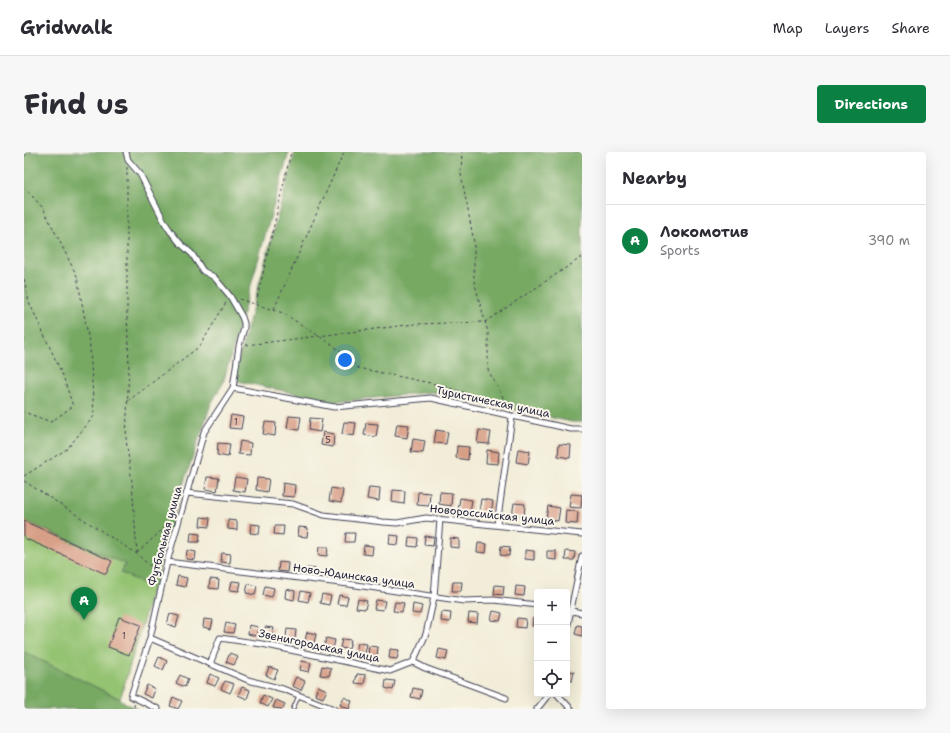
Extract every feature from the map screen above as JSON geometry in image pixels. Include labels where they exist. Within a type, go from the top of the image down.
[{"type":"street","points":[[126,153],[128,160],[140,174],[171,232],[192,254],[203,271],[214,277],[230,296],[242,317],[244,328],[239,346],[233,388]]},
{"type":"street","name":"Туристическая улица","points":[[233,388],[334,406],[431,398],[512,417],[571,429],[582,429]]},
{"type":"street","name":"Футбольная улица","points":[[158,709],[131,696],[150,638],[167,562],[204,432],[233,388]]},
{"type":"street","points":[[497,525],[512,417]]},
{"type":"street","name":"Новороссийская улица","points":[[187,493],[293,504],[324,515],[383,522],[397,522],[426,518],[582,534]]},
{"type":"street","points":[[440,519],[434,597],[426,634],[413,662],[425,668],[506,698]]},
{"type":"street","points":[[570,606],[582,556]]},
{"type":"street","name":"Ново-Юдинская улица","points":[[167,562],[349,584],[464,601],[494,600],[534,605]]},
{"type":"street","points":[[570,610],[582,613]]},
{"type":"street","points":[[150,638],[248,680],[283,688],[334,709]]},
{"type":"street","name":"Звенигородская улица","points":[[210,664],[220,638],[262,644],[390,671],[413,662]]},
{"type":"street","points":[[537,709],[547,697]]},
{"type":"street","points":[[560,697],[571,709]]},
{"type":"lane","points":[[293,709],[300,695]]},
{"type":"path","points":[[24,156],[31,152]]},
{"type":"path","points":[[255,304],[291,152]]},
{"type":"path","points":[[274,310],[344,152]]},
{"type":"path","points":[[128,401],[200,346],[230,296],[283,313],[333,345],[358,368],[435,384],[491,400],[505,401],[488,370],[488,332],[474,281],[474,242],[461,174],[462,152]]},
{"type":"path","points":[[126,153],[127,315],[129,365],[126,439],[132,482],[137,554]]},
{"type":"path","points":[[24,187],[43,208],[77,276],[90,347],[94,416],[67,449],[24,476]]},
{"type":"path","points":[[239,346],[415,324],[486,322],[582,257]]},
{"type":"path","points":[[24,279],[29,302],[63,376],[73,406],[51,422],[24,412]]},
{"type":"path","points":[[24,481],[137,554],[164,579]]},
{"type":"path","points":[[137,554],[182,511]]},
{"type":"green space","points":[[24,152],[289,152],[223,383],[211,404],[185,479],[163,551],[156,589],[121,573],[125,564],[24,521]]},
{"type":"green space","points":[[295,152],[582,152],[582,422],[572,422],[431,392],[335,402],[233,380]]},
{"type":"green space","points":[[24,521],[125,564],[121,573],[153,587],[120,699],[24,652]]},
{"type":"green space","points":[[24,652],[120,699],[138,709],[24,709]]},
{"type":"building","points":[[231,415],[243,417],[241,429],[229,428]]},
{"type":"building","points":[[289,416],[301,417],[299,430],[287,428]]},
{"type":"building","points":[[310,418],[322,419],[320,432],[309,430]]},
{"type":"building","points":[[265,422],[276,423],[275,436],[263,434]]},
{"type":"building","points":[[344,422],[356,423],[354,436],[342,434]]},
{"type":"building","points":[[366,423],[378,424],[376,437],[364,435]]},
{"type":"building","points":[[397,424],[409,425],[407,438],[395,436]]},
{"type":"building","points":[[436,430],[448,432],[446,444],[434,443]]},
{"type":"building","points":[[479,430],[491,432],[489,444],[477,443]]},
{"type":"building","points":[[323,432],[334,434],[333,447],[321,445]]},
{"type":"building","points":[[413,439],[425,441],[423,453],[411,452]]},
{"type":"building","points":[[240,441],[251,443],[250,455],[238,454]]},
{"type":"building","points":[[218,443],[230,444],[228,457],[217,455]]},
{"type":"building","points":[[559,444],[571,445],[570,458],[558,456]]},
{"type":"building","points":[[457,446],[469,447],[468,460],[456,458]]},
{"type":"building","points":[[518,449],[530,451],[528,464],[516,462]]},
{"type":"building","points":[[487,450],[499,452],[498,464],[486,463]]},
{"type":"building","points":[[207,477],[219,478],[217,491],[205,489]]},
{"type":"building","points":[[235,477],[247,479],[245,492],[233,490]]},
{"type":"building","points":[[257,478],[269,479],[267,492],[256,490]]},
{"type":"building","points":[[283,483],[295,485],[294,497],[282,496]]},
{"type":"building","points":[[369,487],[380,488],[379,501],[367,499]]},
{"type":"building","points":[[331,488],[343,490],[341,503],[329,501]]},
{"type":"building","points":[[393,490],[405,491],[404,504],[392,502]]},
{"type":"building","points":[[418,492],[430,493],[429,506],[417,505]]},
{"type":"building","points":[[440,492],[452,493],[451,506],[439,504]]},
{"type":"building","points":[[571,494],[582,495],[581,508],[569,507]]},
{"type":"building","points":[[460,498],[472,500],[470,512],[458,511]]},
{"type":"building","points":[[481,499],[493,501],[491,513],[479,512]]},
{"type":"building","points":[[514,503],[525,504],[524,517],[512,516]]},
{"type":"building","points":[[548,506],[560,508],[558,521],[546,519]]},
{"type":"building","points":[[566,510],[578,512],[577,524],[565,523]]},
{"type":"building","points":[[201,517],[210,518],[209,527],[200,526]]},
{"type":"building","points":[[228,520],[237,521],[237,530],[228,529]]},
{"type":"building","points":[[24,521],[112,561],[106,574],[24,538]]},
{"type":"building","points":[[251,524],[260,525],[259,534],[250,533]]},
{"type":"building","points":[[275,526],[284,526],[283,535],[274,534]]},
{"type":"building","points":[[299,527],[308,528],[307,537],[298,536]]},
{"type":"building","points":[[191,533],[200,534],[199,542],[190,542]]},
{"type":"building","points":[[346,533],[355,533],[354,542],[345,542]]},
{"type":"building","points":[[390,535],[399,536],[398,545],[389,544]]},
{"type":"building","points":[[425,536],[434,537],[433,546],[424,545]]},
{"type":"building","points":[[409,537],[418,538],[417,547],[408,546]]},
{"type":"building","points":[[450,538],[459,539],[459,548],[450,547]]},
{"type":"building","points":[[478,543],[487,544],[486,553],[477,552]]},
{"type":"building","points":[[364,545],[373,546],[372,555],[363,554]]},
{"type":"building","points":[[501,546],[510,547],[509,556],[500,555]]},
{"type":"building","points":[[319,547],[328,547],[327,556],[318,555]]},
{"type":"building","points":[[187,550],[196,552],[195,560],[186,559]]},
{"type":"building","points":[[525,550],[534,551],[534,560],[525,559]]},
{"type":"building","points":[[547,551],[556,551],[556,560],[547,559]]},
{"type":"building","points":[[566,551],[575,552],[574,560],[565,560]]},
{"type":"building","points":[[222,553],[231,554],[230,563],[221,562]]},
{"type":"building","points":[[279,562],[288,563],[287,572],[278,571]]},
{"type":"building","points":[[307,568],[316,569],[315,578],[306,577]]},
{"type":"building","points":[[178,576],[187,578],[185,587],[176,585]]},
{"type":"building","points":[[210,579],[219,580],[218,589],[209,588]]},
{"type":"building","points":[[232,581],[241,582],[239,591],[230,590]]},
{"type":"building","points":[[453,582],[462,582],[461,591],[452,591]]},
{"type":"building","points":[[248,584],[257,586],[255,595],[246,593]]},
{"type":"building","points":[[495,585],[504,586],[503,595],[494,594]]},
{"type":"building","points":[[265,586],[274,588],[272,597],[263,595]]},
{"type":"building","points":[[516,586],[525,587],[524,596],[515,595]]},
{"type":"building","points":[[286,589],[295,591],[294,600],[285,598]]},
{"type":"building","points":[[301,591],[310,593],[308,602],[299,600]]},
{"type":"building","points":[[322,594],[331,596],[329,605],[320,603]]},
{"type":"building","points":[[339,595],[348,597],[346,605],[337,604]]},
{"type":"building","points":[[358,599],[367,601],[365,609],[356,608]]},
{"type":"building","points":[[376,600],[385,601],[383,610],[374,609]]},
{"type":"building","points":[[395,602],[404,603],[402,612],[393,611]]},
{"type":"building","points":[[413,604],[422,606],[420,614],[412,613]]},
{"type":"building","points":[[493,611],[502,613],[500,621],[491,620]]},
{"type":"building","points":[[442,612],[451,613],[450,622],[441,621]]},
{"type":"building","points":[[469,613],[478,614],[477,623],[468,622]]},
{"type":"building","points":[[170,614],[179,616],[176,627],[167,624]]},
{"type":"building","points":[[119,617],[141,625],[129,655],[108,647]]},
{"type":"building","points":[[517,618],[526,619],[525,628],[516,627]]},
{"type":"building","points":[[533,618],[534,618],[534,626],[532,626]]},
{"type":"building","points":[[204,619],[213,620],[211,629],[203,627]]},
{"type":"building","points":[[226,623],[235,625],[233,633],[224,632]]},
{"type":"building","points":[[249,625],[258,627],[256,636],[248,634]]},
{"type":"building","points":[[577,625],[582,626],[582,636],[575,634]]},
{"type":"building","points":[[265,627],[274,628],[272,637],[263,636]]},
{"type":"building","points":[[287,629],[296,630],[295,639],[286,638]]},
{"type":"building","points":[[307,632],[316,634],[314,643],[305,641]]},
{"type":"building","points":[[326,638],[335,640],[333,649],[324,647]]},
{"type":"building","points":[[342,639],[351,640],[349,649],[340,648]]},
{"type":"building","points":[[358,643],[367,644],[365,653],[356,652]]},
{"type":"building","points":[[369,646],[378,647],[377,656],[368,655]]},
{"type":"building","points":[[390,649],[399,650],[397,659],[389,658]]},
{"type":"building","points":[[439,649],[448,651],[446,660],[437,658]]},
{"type":"building","points":[[230,653],[238,657],[234,665],[226,662]]},
{"type":"building","points":[[159,657],[167,661],[163,670],[155,666]]},
{"type":"building","points":[[302,661],[311,663],[309,672],[300,670]]},
{"type":"building","points":[[322,666],[331,668],[329,676],[320,675]]},
{"type":"building","points":[[269,667],[278,670],[274,679],[266,675]]},
{"type":"building","points":[[570,671],[574,672],[572,681],[570,681]]},
{"type":"building","points":[[210,674],[219,678],[215,686],[207,683]]},
{"type":"building","points":[[357,674],[366,675],[364,684],[355,683]]},
{"type":"building","points":[[180,675],[188,679],[185,687],[176,683]]},
{"type":"building","points":[[296,677],[305,681],[301,690],[292,686]]},
{"type":"building","points":[[386,680],[395,681],[393,690],[385,688]]},
{"type":"building","points":[[225,681],[234,684],[230,693],[221,689]]},
{"type":"building","points":[[147,685],[155,689],[152,698],[143,694]]},
{"type":"building","points":[[318,686],[327,690],[323,698],[315,695]]},
{"type":"building","points":[[242,687],[250,690],[247,699],[238,695]]},
{"type":"building","points":[[413,688],[422,690],[420,699],[411,697]]},
{"type":"building","points":[[263,695],[272,699],[268,707],[260,703]]},
{"type":"building","points":[[173,697],[182,701],[178,709],[170,706]]},
{"type":"building","points":[[344,697],[352,701],[349,709],[340,705]]},
{"type":"building","points":[[276,700],[285,704],[283,709],[273,708]]},
{"type":"place","name":"Локомотив","points":[[84,620]]}]
